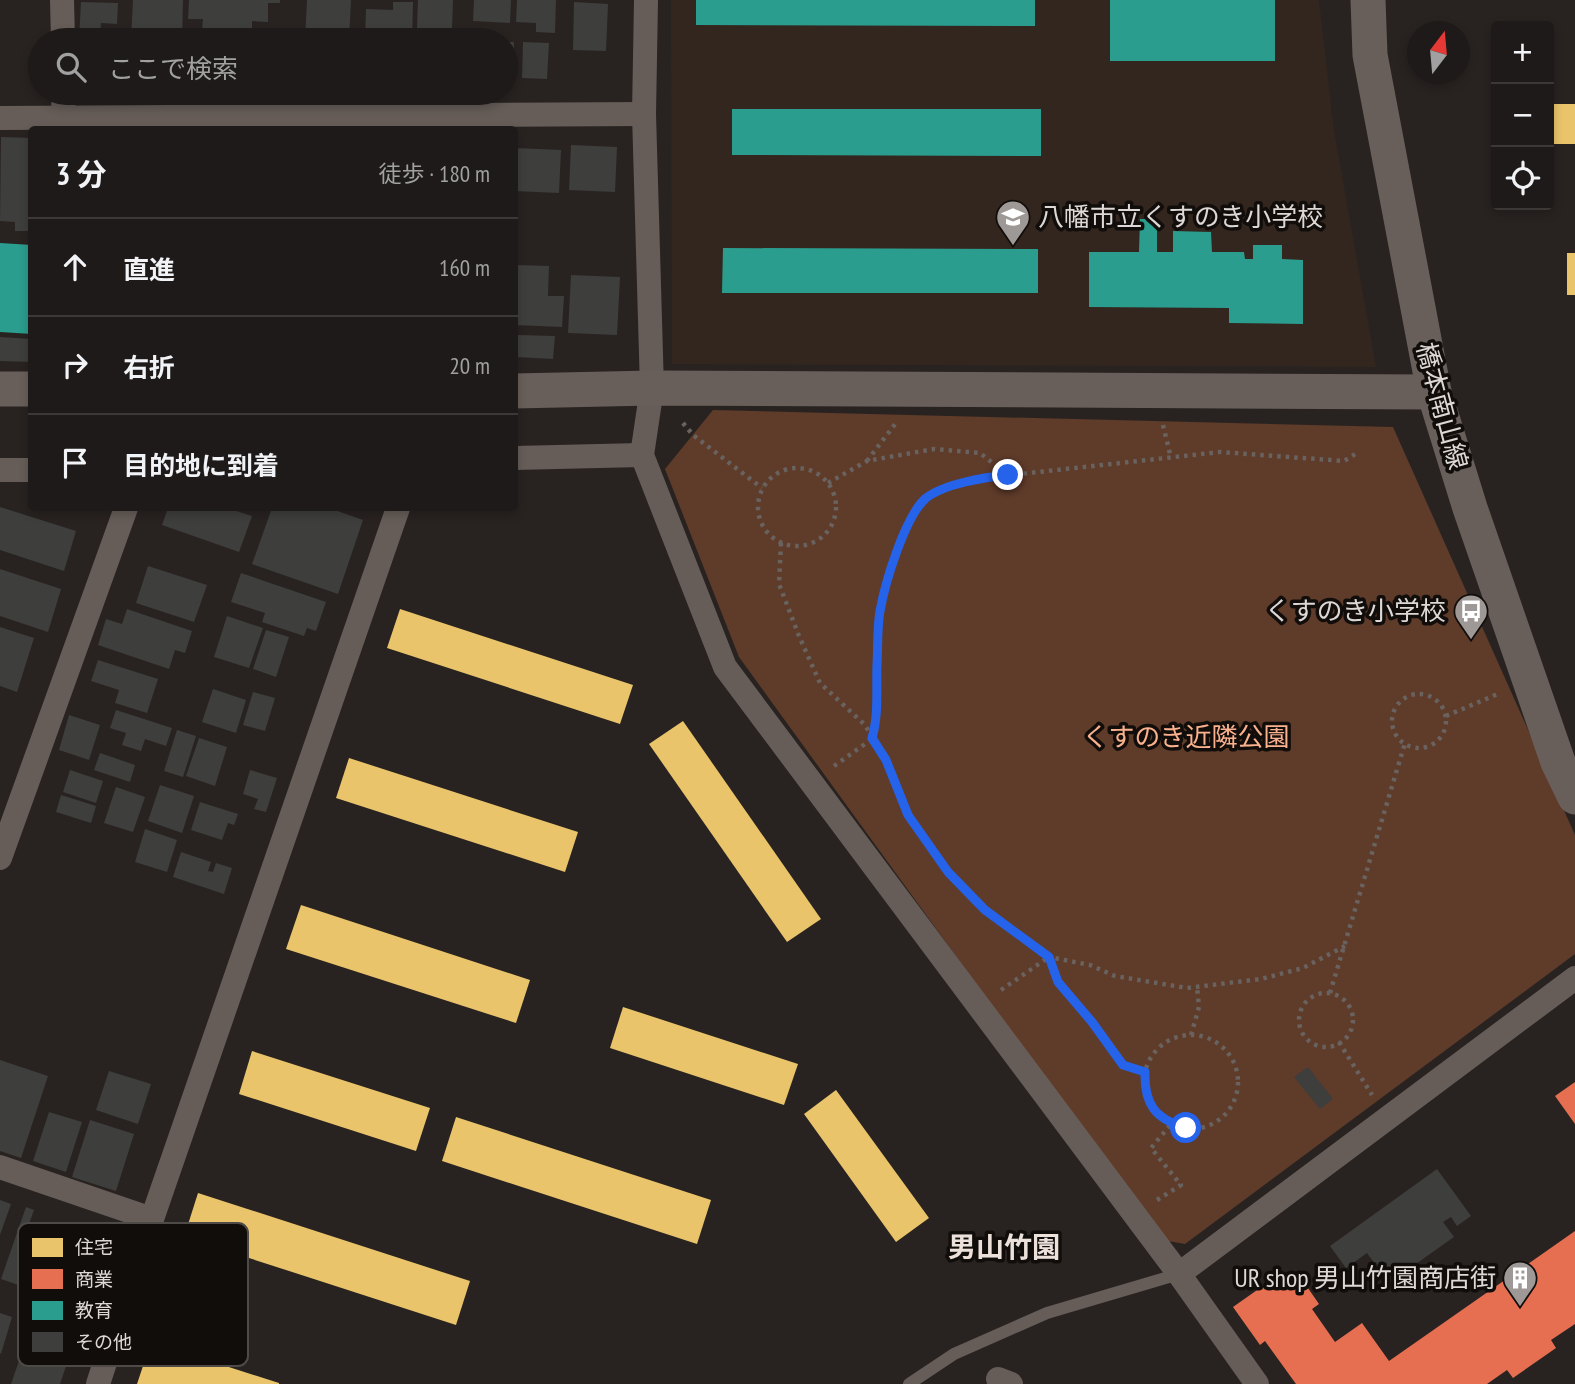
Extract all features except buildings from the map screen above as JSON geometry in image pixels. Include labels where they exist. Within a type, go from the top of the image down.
[{"type":"street","points":[[62,0],[63,28]]},
{"type":"street","points":[[646,0],[644,114],[652,388],[642,455],[724,667],[1179,1274],[1257,1384]]},
{"type":"street","name":"橋本南山線","points":[[1368,0],[1370,55],[1434,392],[1470,508],[1558,762],[1575,797]]},
{"type":"street","points":[[64,105],[64,124]]},
{"type":"street","points":[[0,118],[64,124],[330,123],[644,114]]},
{"type":"street","points":[[518,391],[652,388],[1434,392]]},
{"type":"street","points":[[0,389],[28,389]]},
{"type":"street","points":[[518,458],[642,455]]},
{"type":"street","points":[[0,470],[28,470]]},
{"type":"street","points":[[0,858],[125,511]]},
{"type":"street","points":[[151,1223],[397,511]]},
{"type":"street","points":[[1179,1274],[1575,978]]},
{"type":"street","points":[[0,1167],[152,1219]]},
{"type":"street","points":[[98,1384],[104,1366]]},
{"type":"lane","points":[[909,1384],[954,1354],[1048,1313],[1179,1274]]},
{"type":"path","points":[[652,388],[693,435],[762,488]]},
{"type":"path","points":[[866,461],[899,419]]},
{"type":"path","points":[[1163,424],[1171,458]]},
{"type":"path","points":[[828,483],[866,461],[934,449],[980,453],[1008,475]]},
{"type":"path","points":[[830,769],[872,738],[877,721],[880,612],[895,557],[916,510],[928,497],[958,485],[1008,475],[1220,452],[1344,461],[1357,453]]},
{"type":"path","points":[[807,469],[828,483],[836,507],[834,519],[828,531],[818,540],[794,546],[771,536],[762,525],[758,500],[762,488],[781,471],[807,469]]},
{"type":"path","points":[[781,542],[779,584],[821,683],[865,725],[886,760],[908,815],[948,872],[985,910],[1049,957],[1090,965],[1115,976],[1188,988],[1261,979],[1303,968],[1345,946]]},
{"type":"path","points":[[1422,694],[1430,697],[1443,708],[1446,716],[1444,732],[1433,744],[1417,748],[1396,735],[1393,719],[1399,703],[1406,698],[1422,694]]},
{"type":"path","points":[[1446,716],[1488,698]]},
{"type":"path","points":[[1330,993],[1405,743]]},
{"type":"path","points":[[993,996],[1049,957]]},
{"type":"path","points":[[1049,957],[1058,982],[1092,1022],[1123,1065],[1145,1072]]},
{"type":"path","points":[[1191,1035],[1199,1007],[1197,986]]},
{"type":"path","points":[[1330,993],[1346,1002],[1352,1018],[1348,1034],[1327,1047],[1311,1042],[1300,1028],[1300,1010],[1312,996],[1330,993]]},
{"type":"path","points":[[1191,1035],[1206,1037],[1220,1044],[1237,1069],[1238,1084],[1235,1099],[1227,1112],[1215,1122],[1194,1128],[1171,1124],[1158,1115],[1149,1102],[1144,1087],[1145,1072],[1151,1057],[1161,1045],[1175,1038],[1191,1035]]},
{"type":"path","points":[[1339,1042],[1373,1098]]},
{"type":"path","points":[[1148,1205],[1181,1185],[1151,1148],[1171,1124]]},
{"type":"shaded area","name":"八幡市立くすのき小学校","points":[[671,0],[1319,0],[1334,130],[1376,367],[672,364]]},
{"type":"green space","name":"くすのき近隣公園","points":[[713,410],[1393,427],[1575,835],[1575,954],[1185,1244],[1162,1240],[739,657],[665,469]]},
{"type":"place","name":"八幡市立くすのき小学校","points":[[1013,247]]},
{"type":"place","name":"くすのき小学校","points":[[1471,641]]},
{"type":"place","name":"UR shop 男山竹園商店街","points":[[1520,1308]]},
{"type":"district","name":"男山竹園","points":[[1004,1247]]},
{"type":"route","points":[[1008,475],[958,485],[928,497],[916,510],[895,557],[880,612],[877,721],[872,738],[886,760],[908,815],[948,872],[985,910],[1049,957],[1058,982],[1092,1022],[1123,1065],[1145,1072],[1144,1087],[1149,1102],[1158,1115],[1171,1124],[1186,1128]]}]
